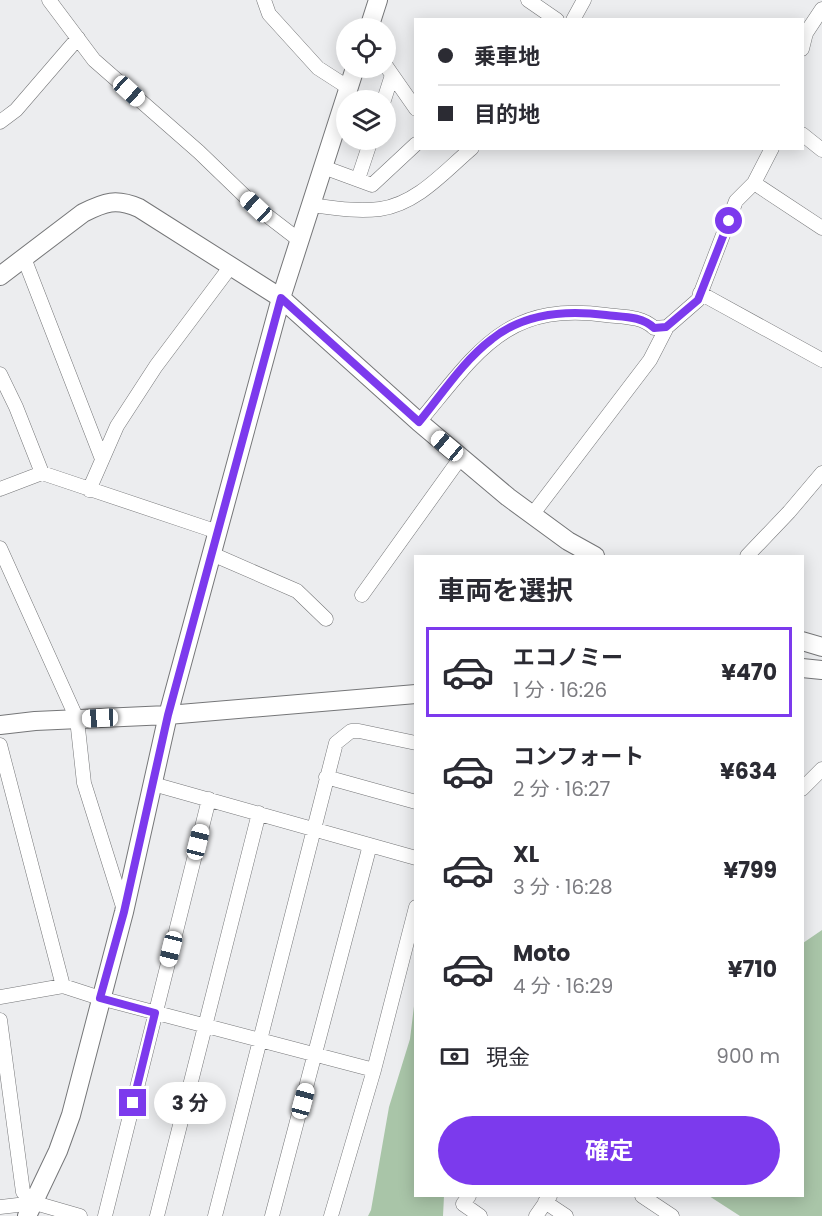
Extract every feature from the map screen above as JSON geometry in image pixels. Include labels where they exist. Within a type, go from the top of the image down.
[{"type":"street","points":[[49,0],[94,60],[199,152],[256,207],[300,240]]},
{"type":"street","points":[[264,0],[269,14],[318,68],[349,88]]},
{"type":"street","points":[[372,18],[378,0]]},
{"type":"street","points":[[528,0],[553,18]]},
{"type":"street","points":[[574,18],[584,0]]},
{"type":"street","points":[[804,41],[806,33],[822,9]]},
{"type":"street","points":[[0,122],[16,110],[78,38]]},
{"type":"street","points":[[31,1210],[58,1151],[71,1115],[124,912],[168,715],[281,298],[352,78]]},
{"type":"street","points":[[394,78],[414,106]]},
{"type":"street","points":[[804,136],[822,150]]},
{"type":"street","points":[[323,167],[372,185],[414,146]]},
{"type":"street","points":[[358,179],[368,150]]},
{"type":"street","points":[[311,205],[357,210],[381,209],[400,203],[421,192],[470,150]]},
{"type":"street","points":[[532,515],[650,360],[666,327],[698,300],[736,201],[754,183],[771,150]]},
{"type":"street","points":[[754,183],[822,228]]},
{"type":"street","points":[[0,276],[83,213],[115,201],[127,203],[160,220],[281,298],[419,422],[508,497],[568,541],[593,555]]},
{"type":"street","points":[[24,258],[102,459]]},
{"type":"street","points":[[89,490],[117,426],[156,366],[231,266]]},
{"type":"street","points":[[700,293],[822,360]]},
{"type":"street","points":[[419,422],[471,358],[493,338],[521,323],[552,313],[601,314],[646,321],[654,328],[666,327]]},
{"type":"street","points":[[0,374],[16,407],[42,473]]},
{"type":"street","points":[[362,595],[461,457]]},
{"type":"street","points":[[0,489],[42,473],[218,532]]},
{"type":"street","points":[[748,555],[820,479]]},
{"type":"street","points":[[0,548],[77,719],[84,783],[124,912]]},
{"type":"street","points":[[212,554],[297,591],[326,619]]},
{"type":"street","points":[[804,642],[822,647]]},
{"type":"street","points":[[804,668],[822,670]]},
{"type":"street","points":[[0,725],[168,715],[414,694]]},
{"type":"street","points":[[215,1216],[312,829],[336,743],[351,731],[377,733],[414,742]]},
{"type":"street","points":[[0,745],[63,986]]},
{"type":"street","points":[[804,787],[822,769]]},
{"type":"street","points":[[326,777],[414,801]]},
{"type":"street","points":[[153,784],[414,857]]},
{"type":"street","points":[[105,1216],[209,799]]},
{"type":"street","points":[[157,1216],[259,813]]},
{"type":"street","points":[[272,1216],[370,845]]},
{"type":"street","points":[[331,1216],[374,1070],[414,915]]},
{"type":"street","points":[[0,997],[63,986],[155,1013],[374,1070]]},
{"type":"street","points":[[0,1020],[23,1192],[31,1210]]},
{"type":"street","points":[[468,1197],[463,1204],[480,1216]]},
{"type":"street","points":[[644,1197],[672,1216]]},
{"type":"street","points":[[536,1216],[548,1199],[566,1216]]},
{"type":"street","points":[[0,1208],[80,1216]]},
{"type":"green space","points":[[822,930],[822,1216],[740,1216],[711,1197],[804,1197],[804,942]]},
{"type":"green space","points":[[414,1006],[414,1197],[444,1197],[443,1216],[368,1216],[371,1210],[389,1107],[410,1039]]},
{"type":"route","points":[[133,1103],[155,1013],[100,998],[124,912],[168,715],[281,298],[419,422],[471,358],[493,338],[521,323],[552,313],[601,314],[646,321],[654,328],[666,327],[682,316],[698,300],[729,221]]}]
